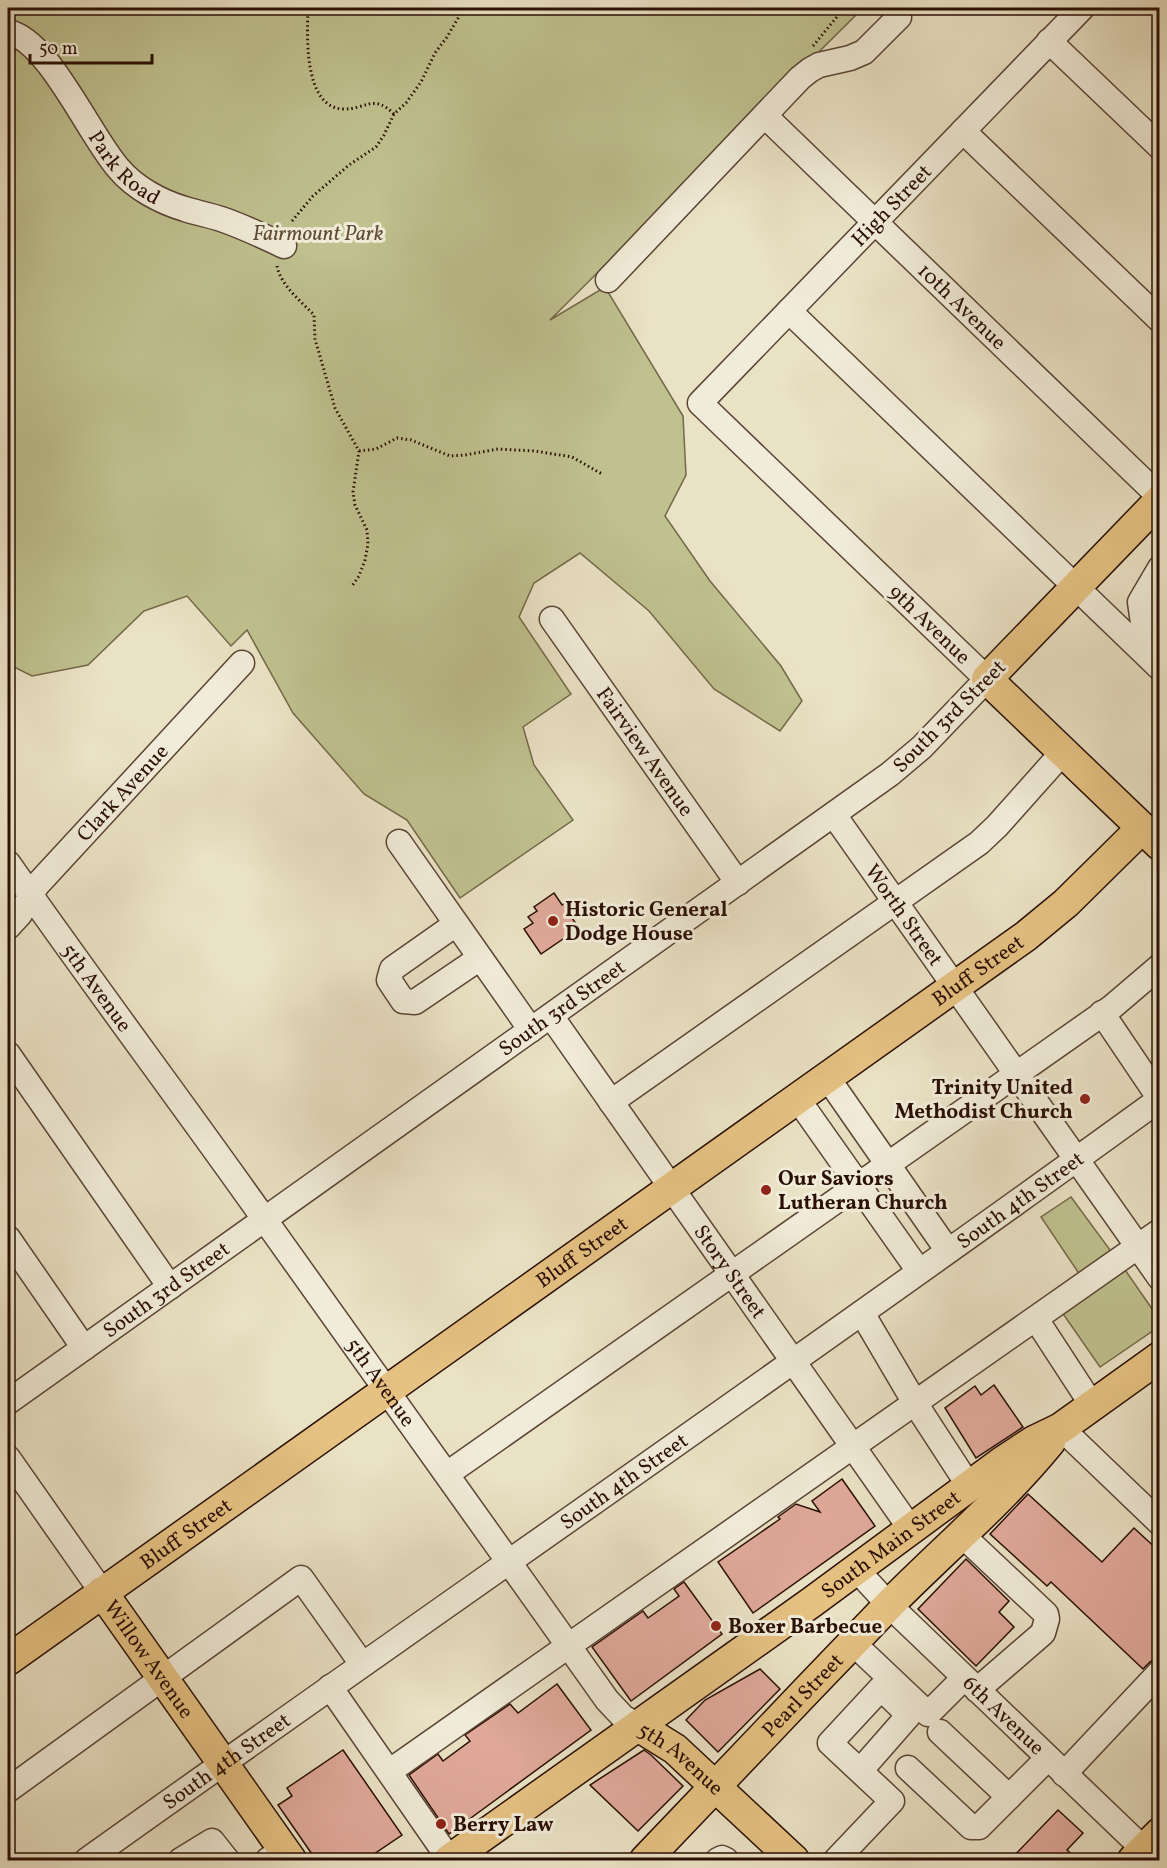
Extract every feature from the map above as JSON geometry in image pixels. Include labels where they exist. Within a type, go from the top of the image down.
[{"type":"main road","name":"South 3rd Street","points":[[987,680],[1160,499]]},
{"type":"main road","name":"9th Avenue","points":[[987,680],[1150,836]]},
{"type":"main road","name":"Bluff Street","points":[[8,1660],[1026,936],[1150,836]]},
{"type":"main road","name":"South Main Street","points":[[449,1860],[856,1569],[909,1528],[1034,1441],[1061,1428],[1160,1357]]},
{"type":"main road","name":"Pearl Street","points":[[645,1860],[889,1605],[1019,1478],[1061,1428]]},
{"type":"main road","name":"Willow Avenue","points":[[102,1592],[222,1764],[281,1857]]},
{"type":"main road","name":"5th Avenue","points":[[638,1726],[675,1749],[794,1860]]},
{"type":"street","name":"High Street","points":[[700,403],[1082,8]]},
{"type":"street","points":[[608,280],[800,78],[819,65],[850,58],[864,52],[899,17]]},
{"type":"street","name":"Park Road","points":[[8,32],[30,43],[46,62],[105,153],[120,172],[157,198],[228,222],[280,256]]},
{"type":"street","points":[[1049,41],[1160,147]]},
{"type":"street","name":"10th Avenue","points":[[765,116],[1160,499]]},
{"type":"street","points":[[963,131],[1160,320]]},
{"type":"street","points":[[789,311],[1160,668]]},
{"type":"street","name":"9th Avenue","points":[[700,403],[987,680]]},
{"type":"street","points":[[1160,568],[1140,602],[1143,623],[1160,641]]},
{"type":"street","name":"Fairview Avenue","points":[[552,620],[738,883]]},
{"type":"street","name":"Clark Avenue","points":[[8,927],[20,914],[37,885],[242,663]]},
{"type":"street","name":"South 3rd Street","points":[[8,1402],[890,774],[922,747],[987,680]]},
{"type":"street","points":[[611,1102],[979,843],[1063,752]]},
{"type":"street","name":"Worth Street","points":[[834,815],[1160,1278]]},
{"type":"street","points":[[399,842],[531,1030]]},
{"type":"street","name":"5th Avenue","points":[[8,863],[265,1219],[607,1700],[623,1717],[638,1726]]},
{"type":"street","points":[[456,924],[392,969],[388,980],[403,1001],[415,1002],[480,958]]},
{"type":"street","points":[[447,1474],[1102,1013],[1160,966]]},
{"type":"street","points":[[1102,1013],[1160,1099]]},
{"type":"street","name":"Story Street","points":[[550,1016],[909,1528]]},
{"type":"street","points":[[8,1054],[170,1287]]},
{"type":"street","points":[[828,1077],[948,1251]]},
{"type":"street","points":[[798,1098],[920,1271]]},
{"type":"street","name":"South 4th Street","points":[[87,1860],[1160,1099]]},
{"type":"street","points":[[390,1771],[1160,1231]]},
{"type":"street","points":[[8,1238],[84,1348]]},
{"type":"street","points":[[862,1312],[915,1403],[969,1486]]},
{"type":"street","points":[[1036,1319],[1092,1405]]},
{"type":"street","points":[[1061,1428],[1160,1523]]},
{"type":"street","name":"Willow Avenue","points":[[8,1458],[102,1592]]},
{"type":"street","points":[[853,1643],[928,1714],[1043,1634],[1046,1614],[962,1535]]},
{"type":"street","name":"6th Avenue","points":[[856,1569],[889,1605],[1148,1851]]},
{"type":"street","points":[[8,1790],[301,1578],[362,1664]]},
{"type":"street","points":[[908,1768],[971,1827],[979,1827],[1009,1797],[1056,1766],[1160,1672]]},
{"type":"street","points":[[330,1687],[390,1771],[449,1860]]},
{"type":"street","points":[[940,1732],[1009,1797]]},
{"type":"street","points":[[836,1860],[892,1802],[860,1771]]},
{"type":"street","points":[[181,1860],[212,1841],[227,1860]]},
{"type":"street","points":[[717,1860],[722,1858],[726,1860]]},
{"type":"path","points":[[324,8],[307,9],[309,59],[314,85],[328,102],[341,109],[373,102],[385,105],[394,114]]},
{"type":"path","points":[[292,220],[313,196],[349,165],[376,147],[394,114],[413,94],[435,52],[464,8]]},
{"type":"path","points":[[800,78],[815,43],[836,18],[841,8]]},
{"type":"path","points":[[280,256],[279,276],[314,315],[315,339],[335,408],[359,451],[353,492],[367,530],[368,544],[359,576],[352,586]]},
{"type":"path","points":[[359,451],[376,449],[397,438],[411,440],[450,456],[498,449],[535,451],[572,457],[602,474]]},
{"type":"green space","name":"Fairmount Park","points":[[8,8],[863,8],[550,320],[605,287],[683,416],[686,475],[665,516],[710,581],[781,666],[802,701],[780,731],[714,689],[649,611],[580,553],[534,583],[519,617],[571,694],[523,727],[534,765],[573,820],[460,898],[407,820],[364,794],[293,713],[247,630],[231,646],[187,596],[144,611],[88,665],[32,676],[8,664]]},
{"type":"green space","points":[[1071,1197],[1113,1254],[1082,1278],[1041,1217]]},
{"type":"green space","points":[[1121,1264],[1157,1316],[1154,1330],[1100,1367],[1059,1308]]},
{"type":"building","name":"Historic General Dodge House","points":[[554,893],[562,905],[567,901],[576,915],[572,918],[579,928],[541,954],[524,929],[533,923],[528,917],[537,911],[534,907]]},
{"type":"building","points":[[994,1385],[1023,1427],[976,1458],[945,1408],[975,1386],[981,1395]]},
{"type":"building","points":[[842,1479],[875,1526],[753,1613],[718,1562],[780,1519],[778,1517],[796,1504],[820,1512],[812,1501]]},
{"type":"building","points":[[1028,1494],[1102,1562],[1134,1528],[1160,1552],[1160,1658],[1150,1662],[1143,1669],[1051,1582],[1047,1586],[990,1534]]},
{"type":"building","points":[[966,1559],[1009,1601],[999,1612],[1014,1627],[976,1666],[918,1609]]},
{"type":"building","points":[[684,1582],[722,1634],[631,1701],[592,1647],[643,1611],[648,1618],[679,1596],[674,1589]]},
{"type":"building","points":[[760,1669],[780,1689],[718,1752],[686,1720],[705,1700]]},
{"type":"building","points":[[557,1684],[591,1730],[449,1834],[409,1775],[438,1754],[443,1761],[470,1741],[465,1735],[510,1704],[518,1713]]},
{"type":"building","points":[[343,1750],[402,1835],[365,1860],[316,1860],[278,1805],[292,1796],[287,1788]]},
{"type":"building","points":[[644,1750],[683,1786],[638,1831],[590,1785]]},
{"type":"building","points":[[1058,1810],[1083,1833],[1067,1850],[1078,1860],[1010,1860]]},
{"type":"place","name":"Historic General Dodge House","points":[[553,921]]},
{"type":"place","name":"Trinity United Methodist Church","points":[[1085,1099]]},
{"type":"place","name":"Our Saviors Lutheran Church","points":[[766,1190]]},
{"type":"place","name":"Boxer Barbecue","points":[[716,1626]]},
{"type":"place","name":"Berry Law","points":[[441,1824]]}]
